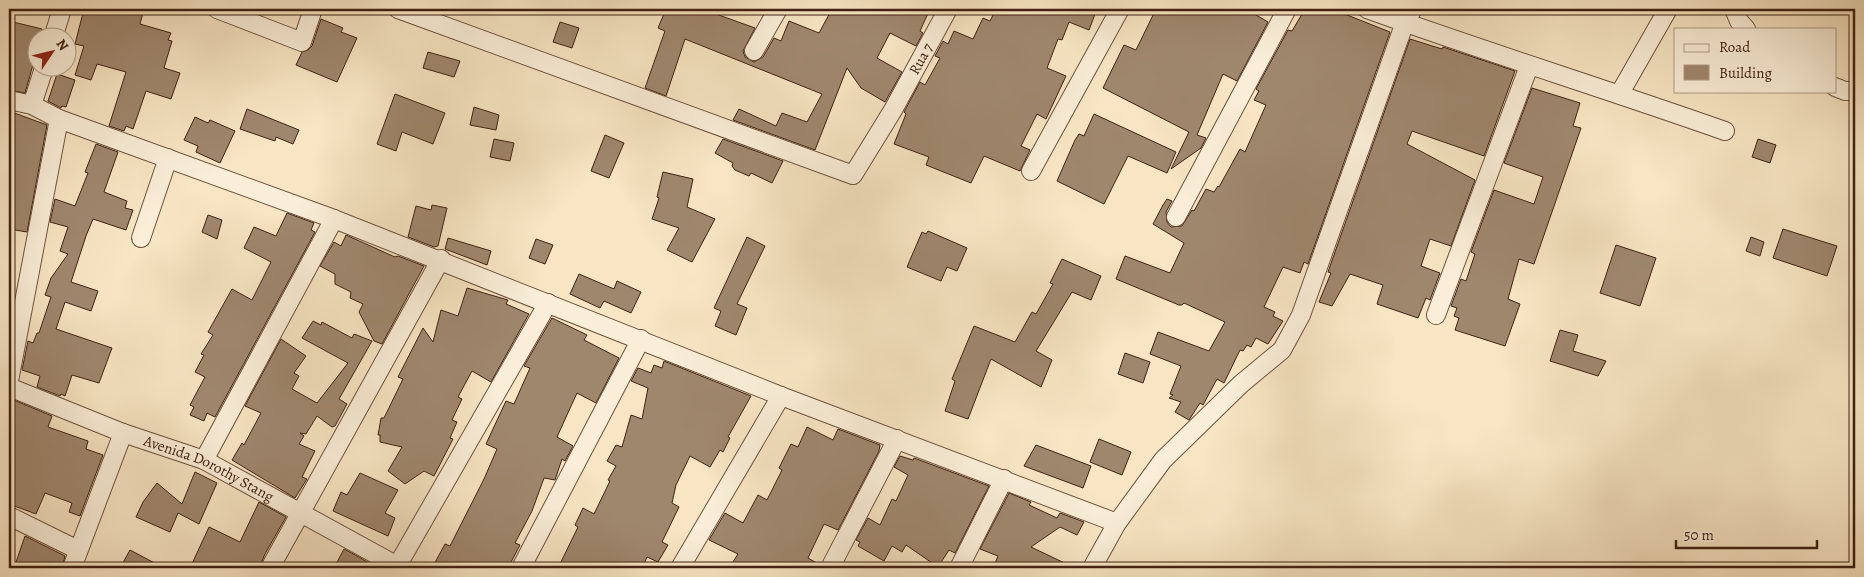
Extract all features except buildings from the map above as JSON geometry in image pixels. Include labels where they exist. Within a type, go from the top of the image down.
[{"type":"street","points":[[56,28],[62,9]]},
{"type":"street","points":[[217,9],[302,42],[313,9]]},
{"type":"street","name":"Rua 7","points":[[398,9],[853,175],[893,110],[948,9]]},
{"type":"street","points":[[754,51],[778,9]]},
{"type":"street","points":[[1031,171],[1120,9]]},
{"type":"street","points":[[1176,217],[1287,9]]},
{"type":"street","points":[[1367,9],[1409,15],[1529,66],[1620,94],[1725,131]]},
{"type":"street","points":[[1620,94],[1668,9]]},
{"type":"street","points":[[1734,9],[1739,21],[1745,28]]},
{"type":"street","points":[[1092,568],[1117,522],[1163,460],[1241,384],[1282,350],[1291,336],[1301,315],[1409,15]]},
{"type":"street","points":[[1436,315],[1529,66]]},
{"type":"street","points":[[32,105],[41,78]]},
{"type":"street","points":[[1836,87],[1845,91],[1855,91]]},
{"type":"street","points":[[9,100],[32,105],[59,119],[441,259],[781,396],[1117,522]]},
{"type":"street","points":[[9,381],[59,119]]},
{"type":"street","points":[[141,238],[168,158]]},
{"type":"street","points":[[204,460],[334,219]]},
{"type":"street","points":[[270,568],[298,513],[441,259]]},
{"type":"street","points":[[398,567],[548,303]]},
{"type":"street","points":[[521,568],[641,339]]},
{"type":"street","name":"Avenida Dorothy Stang","points":[[9,387],[123,432],[204,460],[398,567]]},
{"type":"street","points":[[680,568],[781,396]]},
{"type":"street","points":[[72,568],[123,432]]},
{"type":"street","points":[[830,568],[896,439]]},
{"type":"street","points":[[958,568],[1004,479]]},
{"type":"street","points":[[9,516],[78,550]]}]
